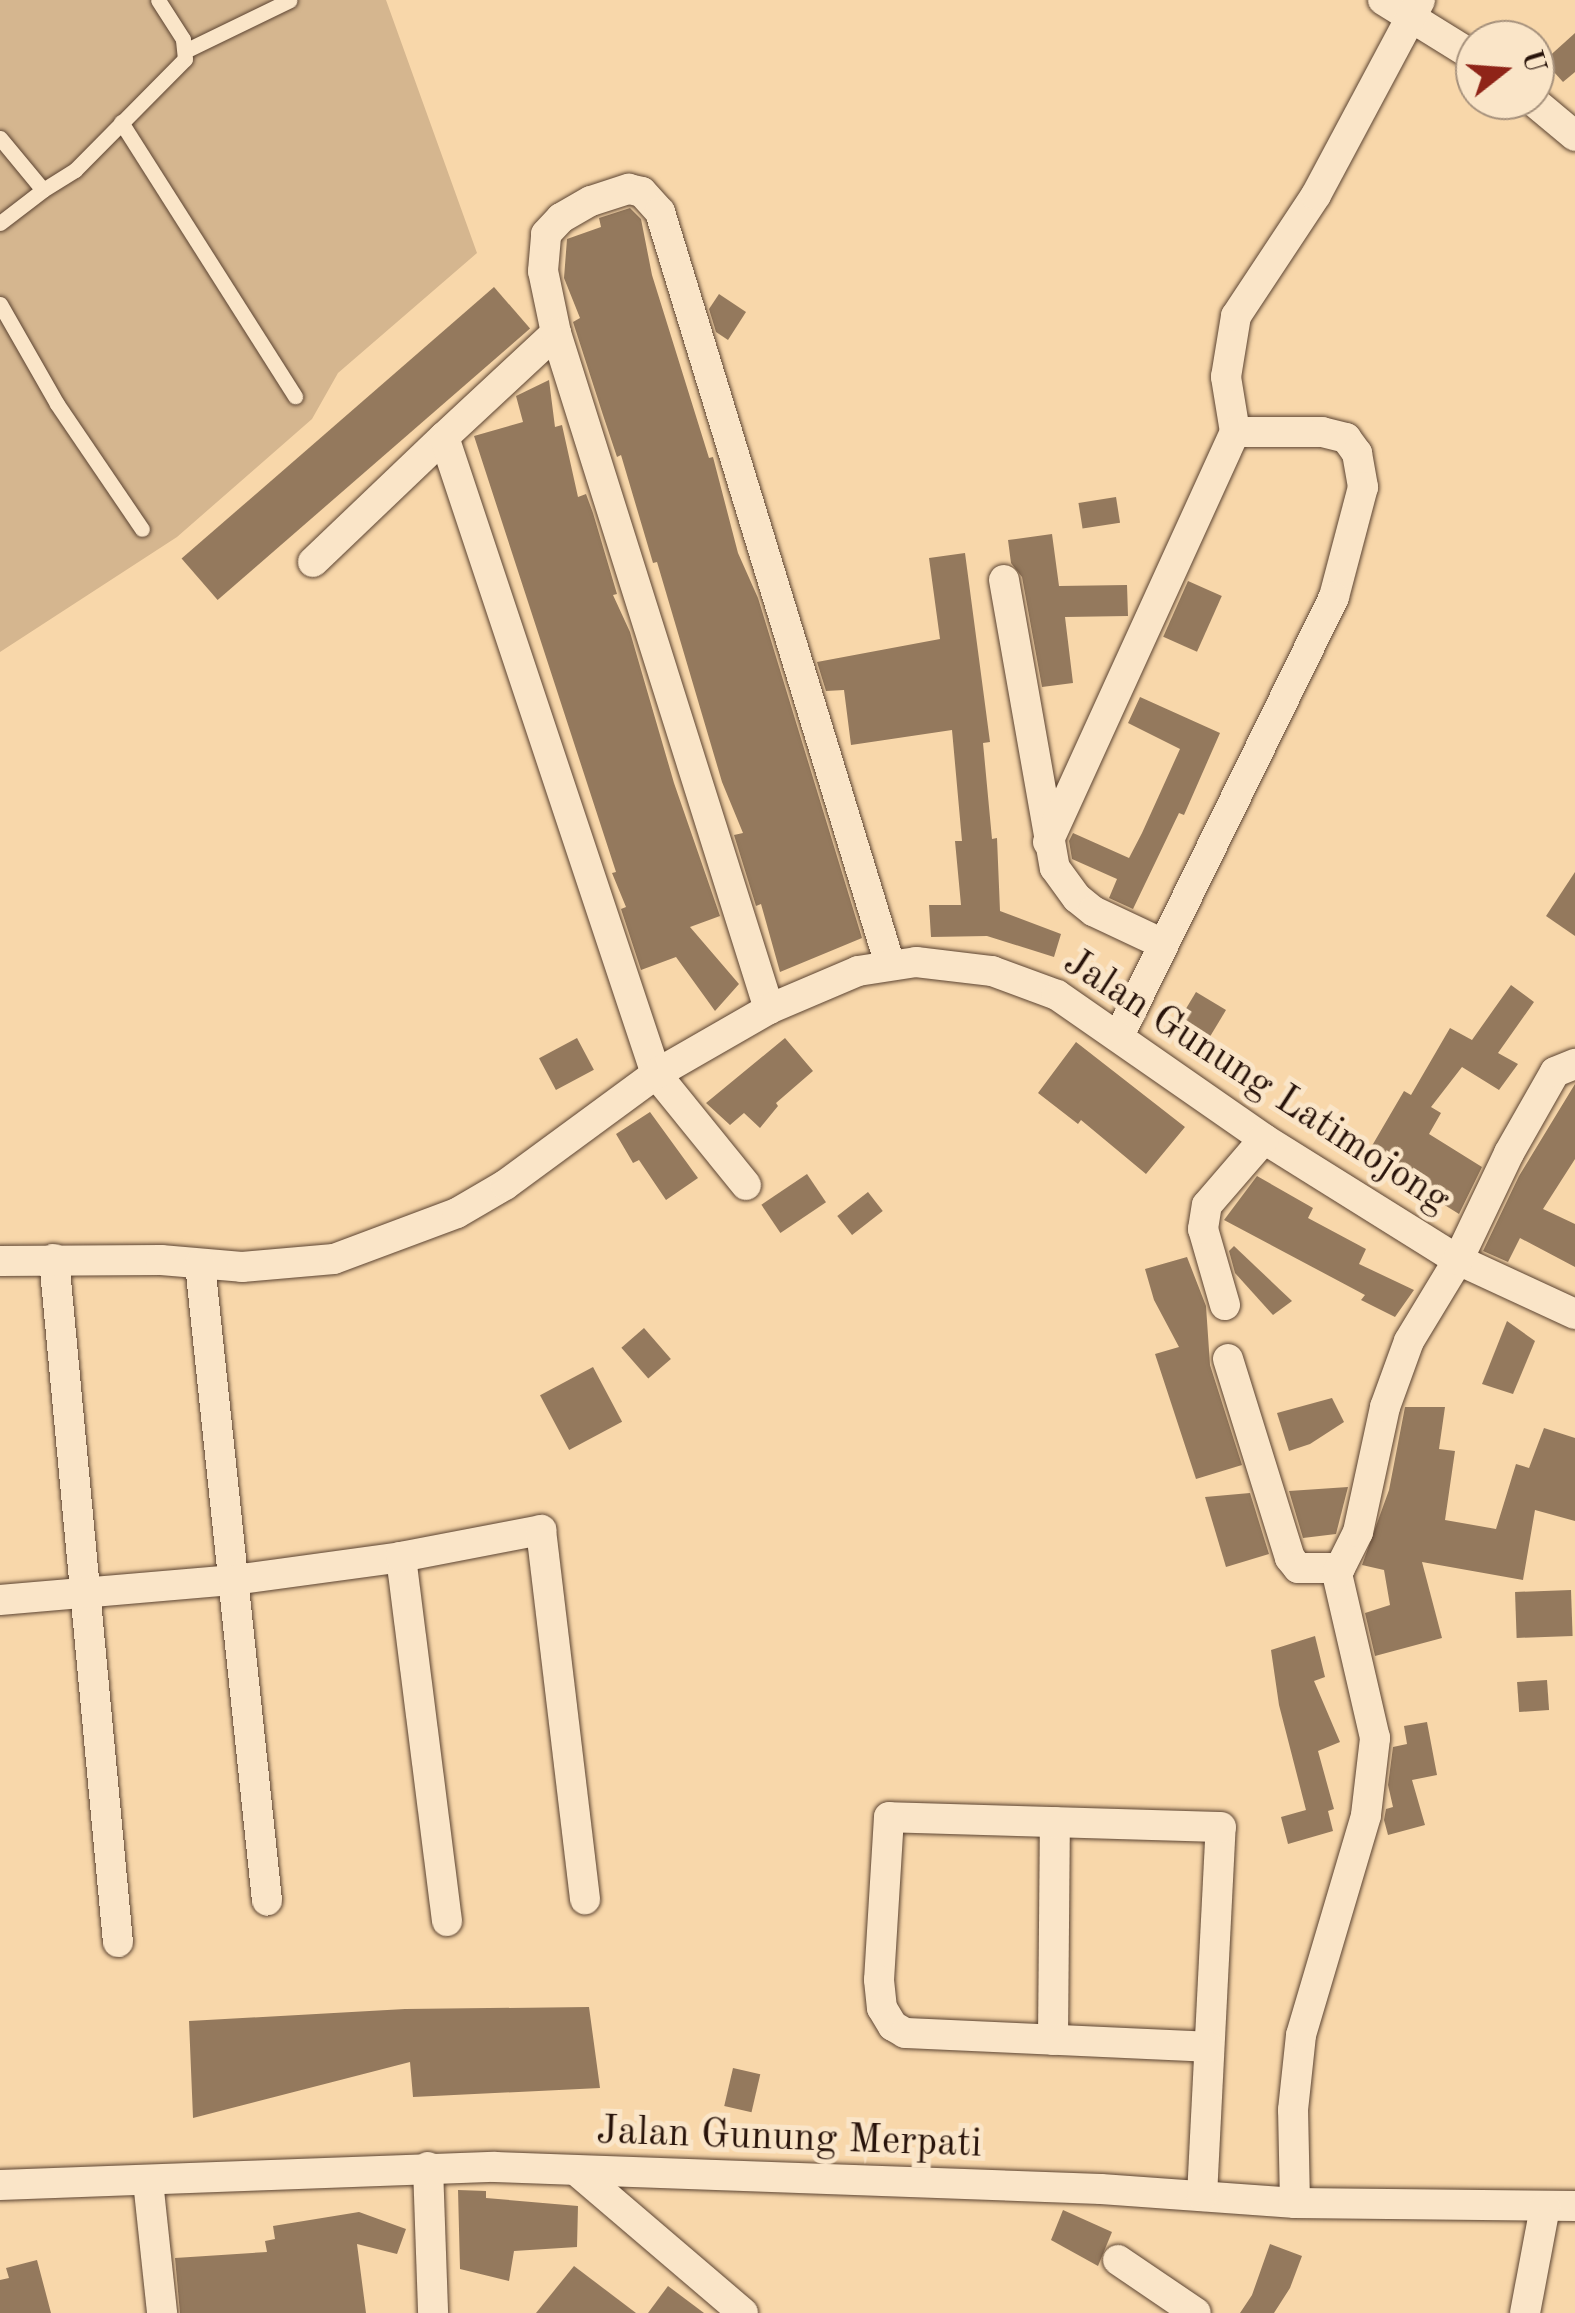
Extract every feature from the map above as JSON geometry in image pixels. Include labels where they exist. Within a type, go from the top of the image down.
[{"type":"street","points":[[1383,0],[1416,9],[1455,40]]},
{"type":"street","points":[[1048,842],[1235,432],[1226,377],[1227,350],[1236,316],[1316,195],[1416,9]]},
{"type":"street","points":[[1555,119],[1575,136]]},
{"type":"street","points":[[769,1010],[556,333],[544,282],[546,234],[561,218],[591,201],[629,189],[642,192],[660,212],[890,965]]},
{"type":"street","points":[[313,562],[556,333]]},
{"type":"street","points":[[1118,1037],[1334,597],[1363,487],[1357,452],[1346,438],[1322,432],[1235,432]]},
{"type":"street","points":[[444,437],[656,1074],[746,1184]]},
{"type":"street","points":[[1004,580],[1055,868],[1077,898],[1163,944]]},
{"type":"street","name":"Jalan Gunung Latimojong","points":[[0,1261],[242,1267],[334,1259],[398,1238],[505,1185],[656,1074],[769,1010],[828,982],[890,965],[938,964],[1022,980],[1056,995],[1264,1139],[1458,1260],[1575,1314]]},
{"type":"street","points":[[1295,2203],[1294,2110],[1302,2035],[1366,1815],[1375,1738],[1336,1583],[1358,1532],[1395,1370],[1458,1260],[1509,1152],[1555,1072],[1575,1064]]},
{"type":"street","points":[[1224,1305],[1203,1229],[1207,1205],[1264,1139]]},
{"type":"street","points":[[54,1260],[118,1942]]},
{"type":"street","points":[[200,1264],[268,1900]]},
{"type":"street","points":[[1228,1360],[1290,1558],[1298,1568],[1340,1568]]},
{"type":"street","points":[[0,1600],[234,1580],[401,1557],[541,1530],[585,1899]]},
{"type":"street","points":[[401,1557],[447,1921]]},
{"type":"street","points":[[1202,2196],[1210,2048],[1221,1827],[890,1817],[879,1980],[882,2008],[893,2026],[905,2033],[1210,2048]]},
{"type":"street","points":[[1053,2040],[1055,1822]]},
{"type":"street","points":[[428,2167],[433,2313]]},
{"type":"street","name":"Jalan Gunung Merpati","points":[[0,2185],[428,2167],[1202,2196],[1295,2203],[1560,2207]]},
{"type":"street","points":[[578,2172],[744,2313]]},
{"type":"street","points":[[148,2181],[162,2313]]},
{"type":"street","points":[[1525,2313],[1560,2207]]},
{"type":"street","points":[[1118,2260],[1196,2313]]},
{"type":"lane","points":[[158,0],[187,50]]},
{"type":"lane","points":[[0,222],[75,170],[176,70],[187,50],[290,0]]},
{"type":"lane","points":[[121,122],[295,396]]},
{"type":"lane","points":[[0,138],[43,190]]},
{"type":"lane","points":[[0,304],[58,404],[142,529]]},
{"type":"shaded area","points":[[0,0],[386,0],[477,253],[338,373],[312,419],[177,537],[0,652]]},
{"type":"building","points":[[1575,33],[1575,72],[1563,82],[1555,73],[1555,51]]},
{"type":"building","points":[[630,208],[641,219],[652,275],[709,458],[713,457],[738,553],[758,598],[862,938],[780,972],[761,904],[756,906],[734,835],[743,833],[722,782],[657,562],[653,563],[621,455],[617,457],[573,322],[580,318],[564,278],[567,239],[601,227],[599,218]]},
{"type":"building","points":[[494,287],[530,329],[218,600],[182,559]]},
{"type":"building","points":[[719,294],[746,312],[728,340],[716,332],[709,309]]},
{"type":"building","points":[[549,380],[555,427],[562,425],[578,497],[586,494],[593,513],[617,594],[613,595],[630,632],[674,783],[720,916],[690,927],[739,984],[715,1011],[676,957],[641,970],[621,909],[626,907],[612,873],[616,872],[474,436],[523,422],[516,396]]},
{"type":"building","points":[[1116,497],[1120,523],[1083,529],[1078,503]]},
{"type":"building","points":[[1052,534],[1059,586],[1127,585],[1128,616],[1065,617],[1073,683],[1042,687],[1022,577],[1011,563],[1008,540]]},
{"type":"building","points":[[965,553],[990,742],[983,743],[992,839],[997,838],[1000,911],[1061,934],[1054,957],[987,936],[931,937],[929,905],[961,905],[955,841],[962,841],[952,730],[851,745],[844,690],[826,691],[817,662],[940,639],[929,558]]},
{"type":"building","points":[[1188,581],[1222,596],[1197,652],[1163,637]]},
{"type":"building","points":[[1140,697],[1220,733],[1184,815],[1179,813],[1133,909],[1109,898],[1117,879],[1072,859],[1069,841],[1073,833],[1129,858],[1142,833],[1180,749],[1128,723]]},
{"type":"building","points":[[1575,872],[1575,936],[1546,916]]},
{"type":"building","points":[[1511,985],[1534,1002],[1498,1053],[1518,1064],[1499,1090],[1462,1067],[1431,1107],[1441,1113],[1429,1134],[1482,1167],[1459,1214],[1366,1156],[1404,1091],[1411,1095],[1450,1028],[1472,1040]]},
{"type":"building","points":[[1196,992],[1226,1010],[1206,1043],[1176,1025]]},
{"type":"building","points":[[577,1038],[594,1070],[556,1090],[539,1058]]},
{"type":"building","points":[[785,1038],[813,1071],[776,1103],[778,1106],[760,1128],[744,1113],[730,1125],[706,1103]]},
{"type":"building","points":[[1076,1042],[1185,1127],[1146,1174],[1081,1120],[1078,1124],[1038,1093]]},
{"type":"building","points":[[1575,1084],[1575,1159],[1543,1209],[1575,1224],[1575,1267],[1520,1238],[1508,1262],[1483,1251],[1519,1176]]},
{"type":"building","points":[[650,1112],[698,1178],[666,1200],[639,1160],[633,1163],[616,1134]]},
{"type":"building","points":[[807,1174],[826,1202],[780,1233],[761,1205]]},
{"type":"building","points":[[1257,1176],[1313,1208],[1308,1218],[1366,1249],[1359,1264],[1414,1290],[1395,1317],[1361,1300],[1365,1295],[1224,1220]]},
{"type":"building","points":[[868,1192],[883,1211],[852,1235],[837,1216]]},
{"type":"building","points":[[1234,1246],[1292,1301],[1273,1315],[1235,1273],[1229,1251]]},
{"type":"building","points":[[1187,1257],[1206,1306],[1210,1365],[1242,1465],[1196,1479],[1155,1354],[1179,1347],[1154,1300],[1145,1269]]},
{"type":"building","points":[[1507,1321],[1535,1341],[1513,1394],[1482,1384]]},
{"type":"building","points":[[644,1328],[671,1359],[648,1379],[621,1348]]},
{"type":"building","points":[[593,1367],[622,1422],[569,1450],[540,1395]]},
{"type":"building","points":[[1332,1398],[1344,1422],[1310,1444],[1289,1451],[1277,1413]]},
{"type":"building","points":[[1405,1407],[1445,1407],[1439,1449],[1455,1451],[1445,1520],[1496,1529],[1516,1464],[1529,1468],[1544,1428],[1575,1438],[1575,1521],[1535,1510],[1523,1580],[1422,1562],[1442,1638],[1375,1656],[1365,1613],[1390,1605],[1384,1570],[1362,1565],[1389,1490]]},
{"type":"building","points":[[1348,1487],[1336,1534],[1303,1538],[1289,1491]]},
{"type":"building","points":[[1250,1493],[1269,1554],[1226,1567],[1205,1497]]},
{"type":"building","points":[[1571,1590],[1573,1636],[1517,1638],[1515,1592]]},
{"type":"building","points":[[1315,1636],[1325,1677],[1314,1681],[1340,1742],[1318,1751],[1334,1809],[1328,1811],[1333,1831],[1288,1844],[1281,1817],[1306,1810],[1279,1705],[1271,1650]]},
{"type":"building","points":[[1547,1680],[1549,1710],[1519,1712],[1517,1682]]},
{"type":"building","points":[[1427,1722],[1437,1775],[1412,1780],[1425,1825],[1388,1835],[1384,1820],[1386,1809],[1393,1807],[1388,1785],[1393,1747],[1407,1744],[1404,1726]]},
{"type":"building","points":[[589,2007],[600,2088],[413,2097],[410,2062],[193,2118],[189,2021],[405,2009]]},
{"type":"building","points":[[733,2068],[760,2074],[752,2112],[724,2106]]},
{"type":"building","points":[[458,2190],[486,2191],[486,2198],[578,2206],[577,2247],[514,2251],[509,2281],[460,2269]]},
{"type":"building","points":[[1063,2210],[1112,2232],[1098,2266],[1051,2240]]},
{"type":"building","points":[[359,2212],[406,2229],[397,2254],[357,2244],[366,2313],[180,2313],[175,2258],[267,2252],[265,2241],[275,2239],[273,2226]]},
{"type":"building","points":[[1270,2244],[1302,2256],[1290,2288],[1274,2313],[1240,2313],[1252,2295]]},
{"type":"building","points":[[37,2260],[51,2313],[0,2313],[0,2280],[9,2278],[6,2268]]},
{"type":"building","points":[[574,2266],[636,2313],[536,2313]]},
{"type":"building","points":[[668,2286],[704,2313],[648,2313]]}]
